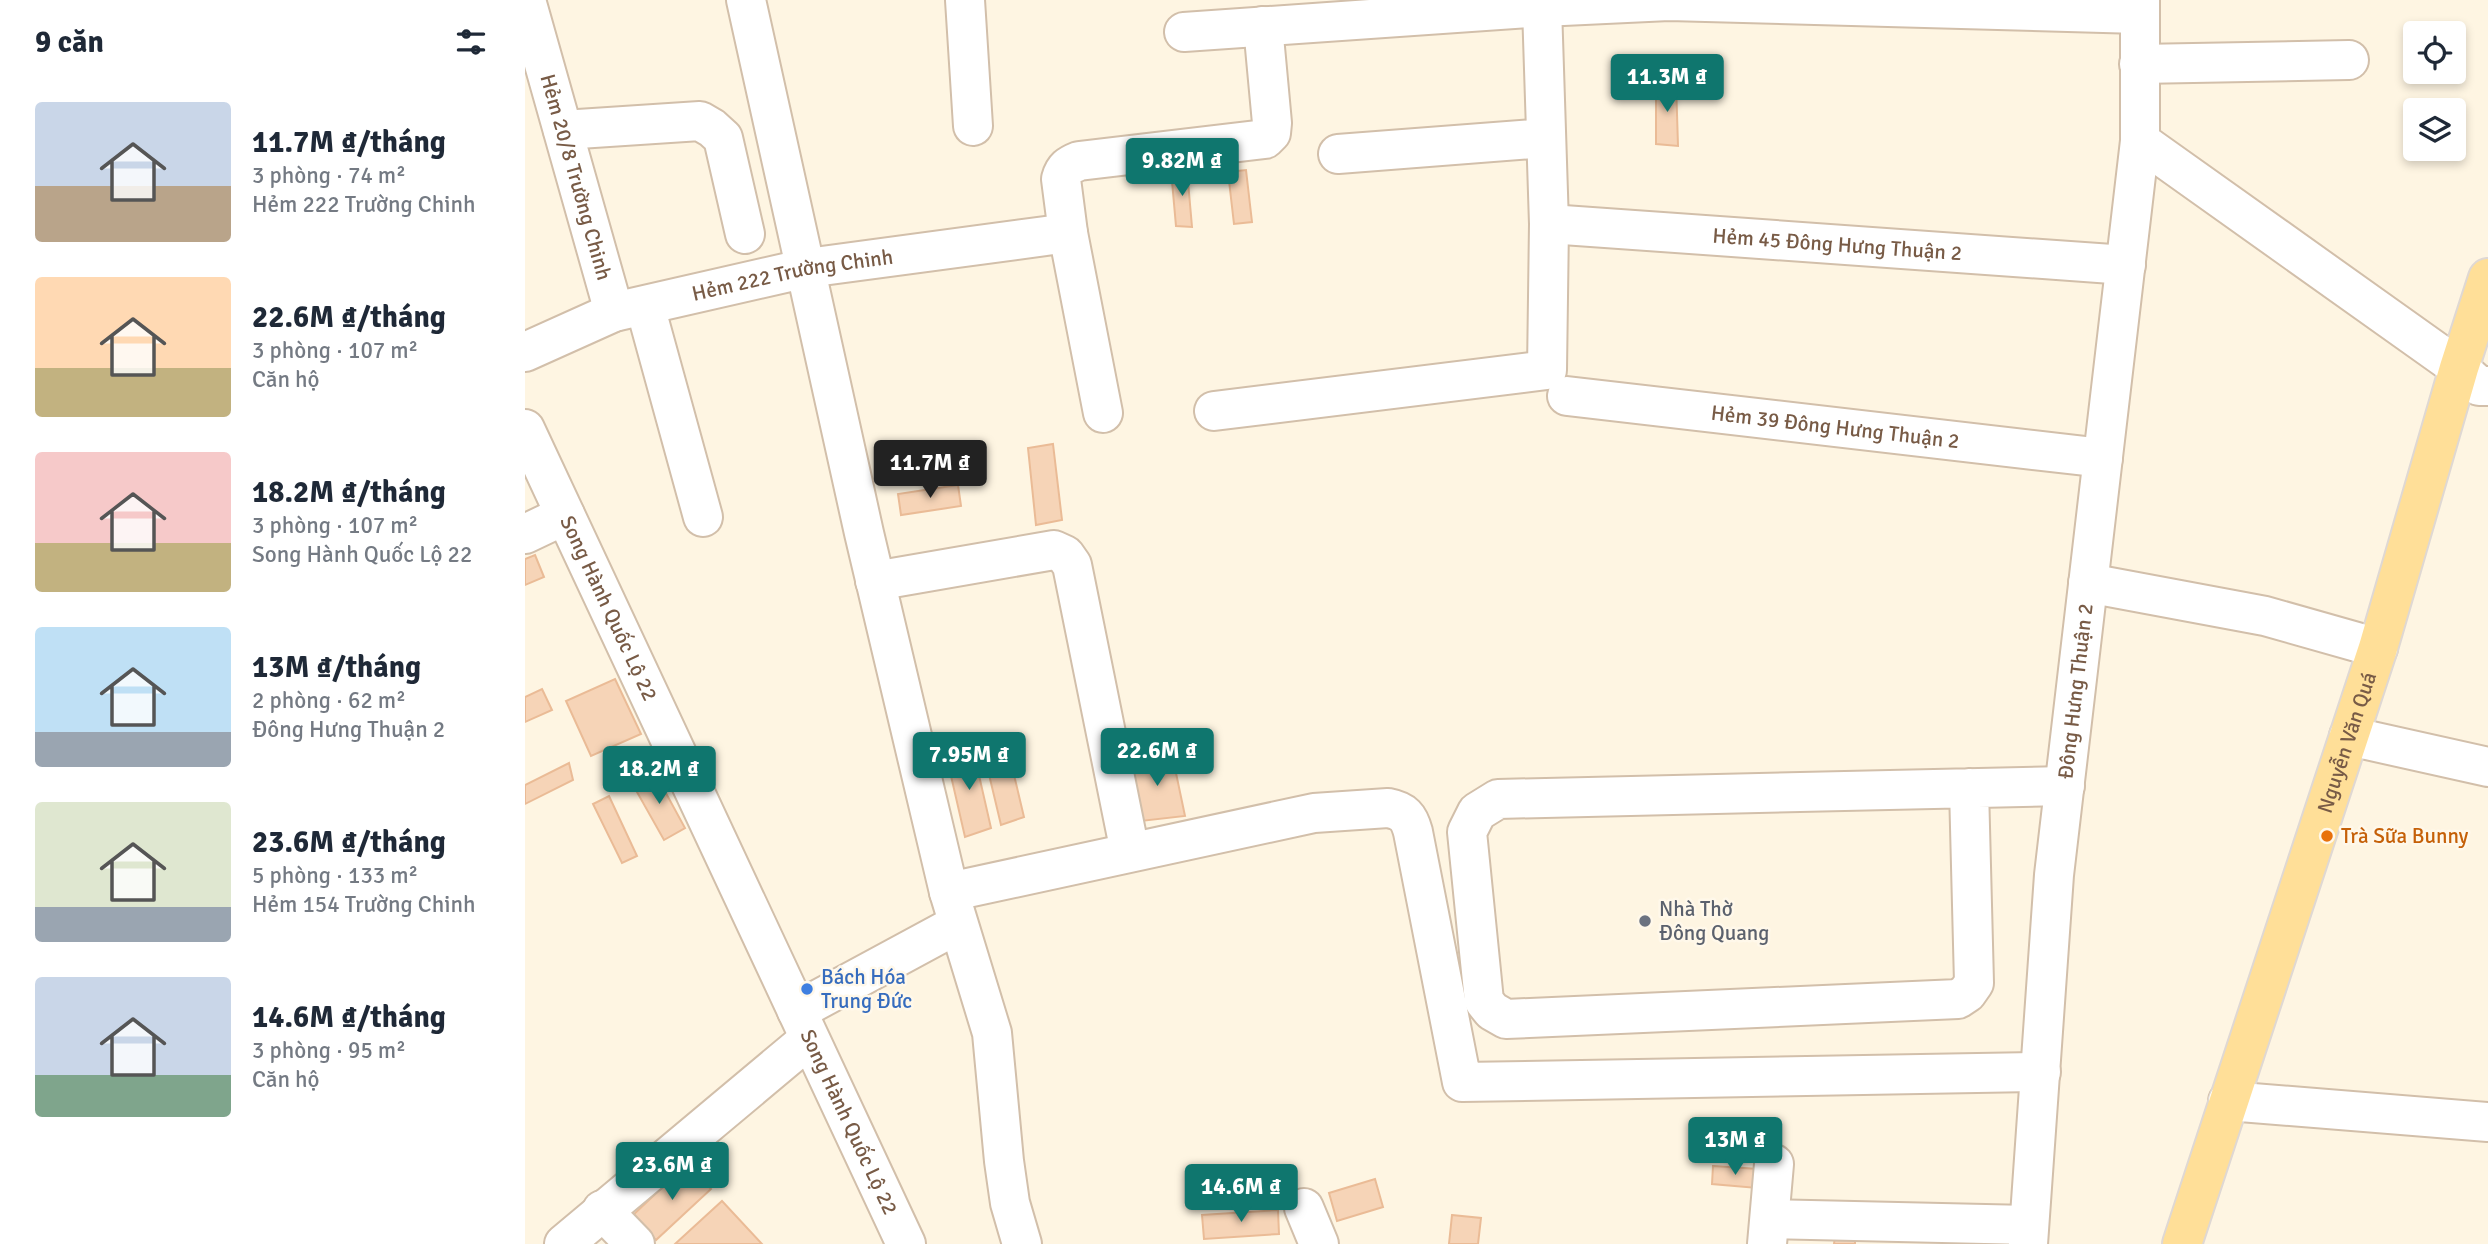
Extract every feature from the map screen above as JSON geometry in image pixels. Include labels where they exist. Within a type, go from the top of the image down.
[{"type":"main road","name":"Nguyễn Văn Quá","points":[[2182,1244],[2378,648],[2473,377],[2488,278]]},
{"type":"street","name":"Hẻm 20/8 Trường Chinh","points":[[526,0],[563,130],[703,517]]},
{"type":"street","points":[[746,0],[875,581],[954,908],[992,1033],[1007,1182],[1022,1244]]},
{"type":"street","points":[[965,0],[973,126]]},
{"type":"street","points":[[1184,32],[1542,7],[1669,1],[2139,7]]},
{"type":"street","points":[[1214,411],[1547,370],[1549,224],[1542,7]]},
{"type":"street","name":"Đông Hưng Thuận 2","points":[[2029,1235],[2054,875],[2140,141],[2139,7]]},
{"type":"street","points":[[1103,413],[1067,233],[1061,179],[1063,171],[1079,161],[1265,139],[1271,133],[1272,123],[1263,26]]},
{"type":"street","points":[[2139,64],[2349,60]]},
{"type":"street","points":[[563,130],[700,121],[723,138],[745,234]]},
{"type":"street","points":[[1338,154],[1546,138]]},
{"type":"street","points":[[2140,141],[2473,377]]},
{"type":"street","name":"Hẻm 45 Đông Hưng Thuận 2","points":[[1549,224],[2126,265]]},
{"type":"street","name":"Hẻm 222 Trường Chinh","points":[[525,352],[629,309],[807,268],[1067,233]]},
{"type":"street","name":"Hẻm 39 Đông Hưng Thuận 2","points":[[1567,396],[2103,458]]},
{"type":"street","name":"Song Hành Quốc Lộ 22","points":[[525,429],[906,1244]]},
{"type":"street","points":[[525,534],[565,515]]},
{"type":"street","points":[[875,581],[1054,550],[1065,555],[1072,565],[1130,852]]},
{"type":"street","points":[[2088,583],[2265,616],[2378,648]]},
{"type":"street","points":[[2349,736],[2488,766]]},
{"type":"street","points":[[1969,788],[1974,983],[1967,993],[1958,999],[1506,1019],[1492,1012],[1484,1002],[1467,832],[1477,812],[1499,799],[1969,788],[2065,786]]},
{"type":"street","points":[[564,1244],[803,1025],[954,908],[1130,852],[1314,813],[1388,808],[1399,810],[1410,819],[1462,1082],[2041,1072]]},
{"type":"street","points":[[2228,1101],[2488,1122]]},
{"type":"street","points":[[1774,1164],[1768,1232],[2029,1235]]},
{"type":"street","points":[[1304,1208],[1319,1244]]},
{"type":"street","points":[[602,1210],[635,1244]]},
{"type":"building","points":[[1656,82],[1676,82],[1678,146],[1656,144]]},
{"type":"building","points":[[1171,170],[1187,170],[1192,227],[1176,226]]},
{"type":"building","points":[[1246,170],[1252,222],[1234,224],[1228,172]]},
{"type":"building","points":[[1053,444],[1062,520],[1036,525],[1028,448]]},
{"type":"building","points":[[958,485],[961,506],[901,515],[898,494]]},
{"type":"building","points":[[535,555],[544,577],[525,585],[525,559]]},
{"type":"building","points":[[615,679],[641,734],[591,756],[566,701]]},
{"type":"building","points":[[542,689],[552,710],[525,722],[525,697]]},
{"type":"building","points":[[1005,737],[1024,817],[1001,825],[982,745]]},
{"type":"building","points":[[973,749],[991,828],[965,837],[946,754]]},
{"type":"building","points":[[1172,754],[1185,816],[1141,821],[1128,759]]},
{"type":"building","points":[[569,763],[573,780],[525,804],[525,785]]},
{"type":"building","points":[[655,773],[685,828],[664,840],[633,785]]},
{"type":"building","points":[[609,796],[637,856],[622,863],[593,804]]},
{"type":"building","points":[[687,1164],[711,1189],[656,1240],[632,1216]]},
{"type":"building","points":[[1713,1166],[1758,1169],[1757,1188],[1712,1184]]},
{"type":"building","points":[[1375,1179],[1383,1207],[1337,1221],[1329,1193]]},
{"type":"building","points":[[722,1201],[762,1244],[675,1244]]},
{"type":"building","points":[[1278,1210],[1279,1234],[1204,1239],[1202,1215]]},
{"type":"building","points":[[1452,1215],[1481,1218],[1478,1244],[1449,1244]]},
{"type":"building","points":[[1835,1236],[1855,1239],[1855,1244],[1834,1244]]},
{"type":"place","name":"Trà Sữa Bunny","points":[[2327,836]]},
{"type":"place","name":"Nhà Thờ Đông Quang","points":[[1645,921]]},
{"type":"place","name":"Bách Hóa Trung Đức","points":[[807,989]]}]
